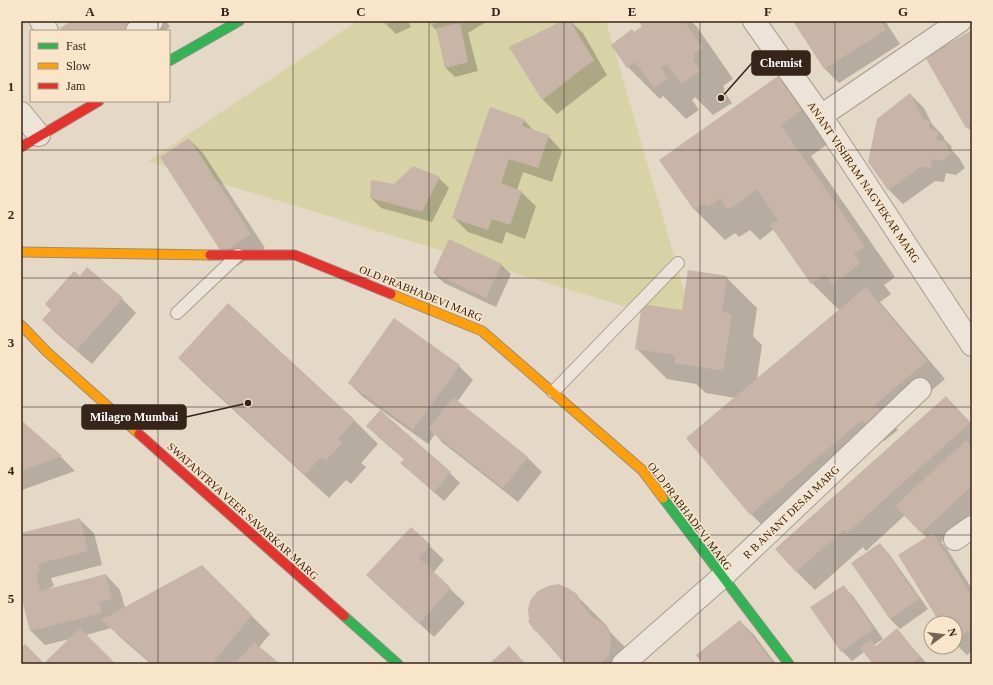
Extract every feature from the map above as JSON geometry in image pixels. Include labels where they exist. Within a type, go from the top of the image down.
[{"type":"street","points":[[40,21],[46,30]]},
{"type":"street","points":[[138,30],[152,21]]},
{"type":"street","points":[[170,60],[239,21]]},
{"type":"street","name":"ANANT VISHRAM NAGVEKAR MARG","points":[[754,21],[821,116],[972,345]]},
{"type":"street","points":[[821,116],[960,21]]},
{"type":"street","points":[[21,147],[98,102]]},
{"type":"street","points":[[21,112],[39,136]]},
{"type":"street","name":"OLD PRABHADEVI MARG","points":[[21,252],[238,255],[295,254],[482,331],[642,470],[789,664]]},
{"type":"street","name":"SWATANTRYA VEER SAVARKAR MARG","points":[[21,325],[47,352],[398,664]]},
{"type":"street","name":"R B ANANT DESAI MARG","points":[[623,664],[722,577],[920,389]]},
{"type":"lane","points":[[177,313],[238,255]]},
{"type":"lane","points":[[552,392],[678,263]]},
{"type":"shaded area","points":[[357,21],[606,21],[695,328],[148,161]]},
{"type":"building","points":[[71,21],[144,21],[130,30],[61,30],[60,28]]},
{"type":"building","points":[[383,21],[393,21],[385,25]]},
{"type":"building","points":[[428,21],[440,21],[431,26]]},
{"type":"building","points":[[562,21],[570,21],[594,60],[542,100],[509,47]]},
{"type":"building","points":[[638,21],[684,21],[703,48],[693,54],[695,57],[693,59],[701,71],[681,84],[667,64],[661,68],[668,78],[654,88],[635,62],[627,68],[611,45],[632,29],[634,32],[642,26]]},
{"type":"building","points":[[793,21],[881,21],[886,30],[824,69]]},
{"type":"building","points":[[460,23],[468,62],[445,68],[436,28]]},
{"type":"building","points":[[972,30],[972,125],[966,128],[925,57]]},
{"type":"building","points":[[778,76],[802,110],[781,125],[865,246],[854,254],[861,263],[832,284],[825,274],[811,284],[770,225],[778,220],[757,189],[728,210],[720,198],[708,207],[705,203],[694,210],[659,160]]},
{"type":"building","points":[[910,93],[923,119],[930,122],[929,129],[938,132],[936,140],[945,142],[951,154],[941,161],[932,159],[930,168],[921,167],[888,190],[868,162],[877,119]]},
{"type":"building","points":[[490,107],[524,119],[522,126],[549,135],[538,168],[509,159],[501,183],[522,191],[510,225],[492,219],[488,230],[452,218]]},
{"type":"building","points":[[189,138],[251,234],[222,253],[160,157]]},
{"type":"building","points":[[413,166],[440,177],[422,212],[370,198],[371,180],[394,184]]},
{"type":"building","points":[[449,239],[502,264],[486,298],[433,273]]},
{"type":"building","points":[[87,267],[123,298],[77,350],[42,320],[51,310],[45,304],[74,271],[80,276]]},
{"type":"building","points":[[688,270],[727,276],[722,312],[732,314],[723,371],[674,363],[675,355],[635,349],[642,304],[682,310]]},
{"type":"building","points":[[866,287],[927,361],[875,405],[880,411],[865,424],[862,420],[750,515],[686,438]]},
{"type":"building","points":[[228,303],[355,420],[338,439],[342,443],[326,461],[321,457],[305,475],[178,358]]},
{"type":"building","points":[[394,318],[460,365],[413,430],[348,383]]},
{"type":"building","points":[[946,396],[970,423],[847,533],[844,530],[796,572],[775,549]]},
{"type":"building","points":[[453,397],[528,457],[503,488],[428,429]]},
{"type":"building","points":[[380,410],[451,472],[434,492],[400,463],[404,459],[366,426]]},
{"type":"building","points":[[21,420],[62,456],[21,471]]},
{"type":"building","points":[[966,440],[972,447],[972,486],[921,533],[895,506]]},
{"type":"building","points":[[80,518],[88,551],[38,564],[40,572],[36,574],[40,591],[106,574],[112,599],[99,602],[102,613],[30,631],[21,596],[21,533]]},
{"type":"building","points":[[411,527],[431,545],[419,558],[451,588],[419,624],[366,575]]},
{"type":"building","points":[[933,533],[972,597],[972,629],[963,634],[963,615],[935,615],[898,555]]},
{"type":"building","points":[[880,543],[919,599],[890,619],[851,563]]},
{"type":"building","points":[[202,565],[252,615],[212,664],[153,664],[101,620]]},
{"type":"building","points":[[558,584],[577,594],[582,605],[593,618],[605,625],[610,634],[611,645],[609,655],[601,664],[565,664],[534,630],[528,621],[528,609],[531,599],[538,591],[548,586]]},
{"type":"building","points":[[844,585],[874,629],[841,652],[810,607]]},
{"type":"building","points":[[740,620],[774,664],[703,664],[696,655]]},
{"type":"building","points":[[80,628],[116,664],[21,664],[21,648],[25,644],[44,663]]},
{"type":"building","points":[[897,628],[920,657],[911,664],[873,664],[860,648],[870,640],[876,646]]},
{"type":"building","points":[[254,642],[280,664],[235,664]]},
{"type":"building","points":[[509,646],[526,664],[489,664]]},
{"type":"traffic: fast","points":[[170,60],[239,21]]},
{"type":"traffic: fast","points":[[663,498],[789,664]]},
{"type":"traffic: fast","points":[[344,616],[398,664]]},
{"type":"traffic: slow","points":[[21,252],[210,255]]},
{"type":"traffic: slow","points":[[391,294],[482,331],[642,470],[663,498]]},
{"type":"traffic: slow","points":[[21,325],[47,352],[139,434]]},
{"type":"traffic: jam","points":[[21,147],[97,102]]},
{"type":"traffic: jam","points":[[210,255],[295,255],[391,294]]},
{"type":"traffic: jam","points":[[139,434],[344,616]]},
{"type":"place","name":"Chemist","points":[[721,98]]},
{"type":"place","name":"Milagro Mumbai","points":[[248,403]]}]
